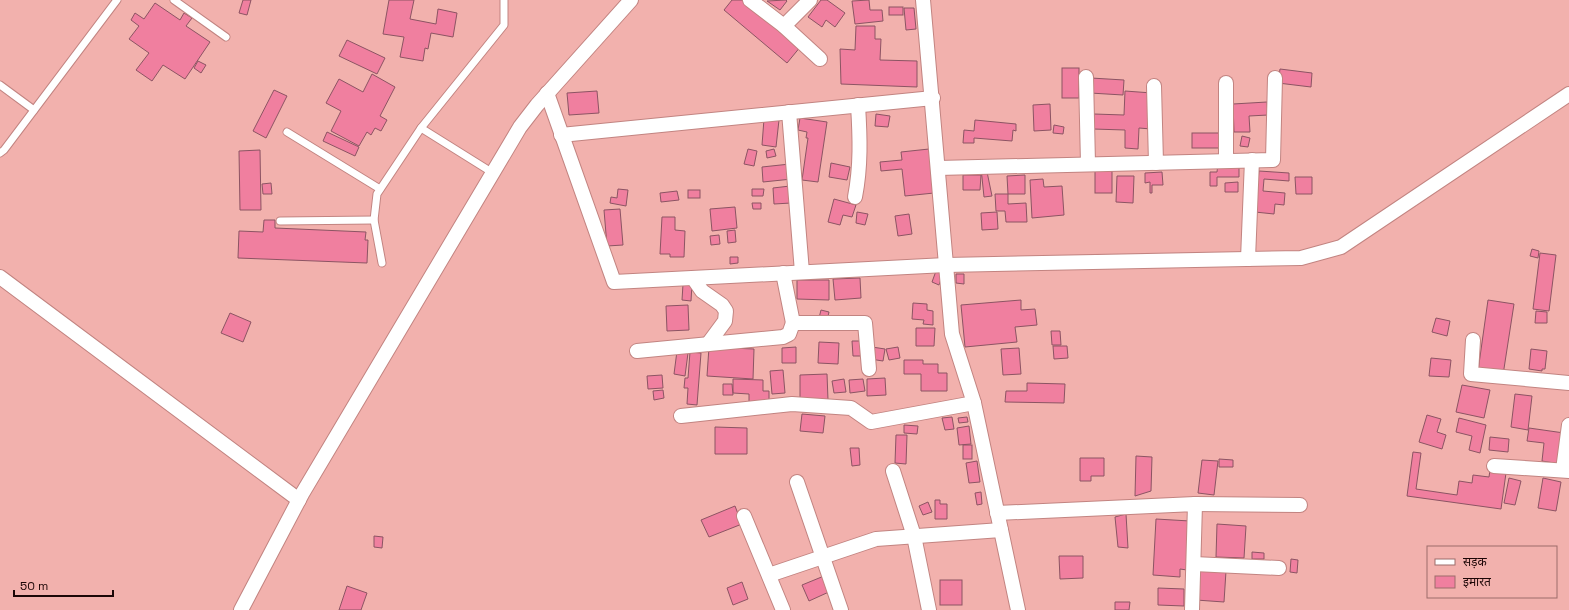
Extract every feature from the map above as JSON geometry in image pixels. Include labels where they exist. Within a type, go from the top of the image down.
[{"type":"street","points":[[241,610],[299,500],[520,127],[547,94],[631,0]]},
{"type":"street","points":[[750,0],[784,26],[820,59]]},
{"type":"street","points":[[784,26],[810,0]]},
{"type":"street","points":[[923,0],[952,334],[974,403],[1018,610]]},
{"type":"street","points":[[1086,77],[1088,164]]},
{"type":"street","points":[[938,168],[1273,160],[1275,78]]},
{"type":"street","points":[[1226,83],[1226,161]]},
{"type":"street","points":[[1154,86],[1156,163]]},
{"type":"street","points":[[547,94],[614,282],[946,265],[1301,258],[1341,247],[1569,94]]},
{"type":"street","points":[[561,135],[932,98]]},
{"type":"street","points":[[855,197],[860,174],[861,153],[858,105]]},
{"type":"street","points":[[789,112],[802,272]]},
{"type":"street","points":[[1248,260],[1252,160]]},
{"type":"street","points":[[637,351],[782,337],[789,334],[793,322],[783,273]]},
{"type":"street","points":[[0,277],[299,500]]},
{"type":"street","points":[[693,278],[702,292],[722,305],[726,312],[725,321],[708,344]]},
{"type":"street","points":[[793,322],[865,323],[869,369]]},
{"type":"street","points":[[1473,340],[1471,374],[1569,383]]},
{"type":"street","points":[[681,416],[792,404],[851,408],[871,422],[974,403]]},
{"type":"street","points":[[1494,466],[1566,470],[1569,425]]},
{"type":"street","points":[[893,470],[914,536],[929,610]]},
{"type":"street","points":[[797,482],[841,610]]},
{"type":"street","points":[[997,513],[1195,504],[1300,505]]},
{"type":"street","points":[[1192,610],[1195,504]]},
{"type":"street","points":[[744,516],[783,610]]},
{"type":"street","points":[[769,575],[876,539],[1001,530]]},
{"type":"street","points":[[1194,564],[1279,568]]},
{"type":"lane","points":[[0,153],[117,0]]},
{"type":"lane","points":[[174,0],[226,37]]},
{"type":"lane","points":[[382,263],[374,220],[377,194],[421,128],[504,25],[504,0]]},
{"type":"lane","points":[[0,85],[34,110]]},
{"type":"lane","points":[[421,128],[492,173]]},
{"type":"lane","points":[[287,132],[380,189]]},
{"type":"lane","points":[[280,221],[374,220]]},
{"type":"building","points":[[243,0],[251,0],[247,15],[239,13]]},
{"type":"building","points":[[389,0],[414,0],[410,19],[436,24],[438,9],[457,13],[453,37],[431,33],[428,49],[425,48],[423,61],[400,57],[404,37],[383,34]]},
{"type":"building","points":[[732,0],[745,0],[801,46],[787,63],[724,10]]},
{"type":"building","points":[[821,0],[827,0],[845,13],[835,27],[826,20],[822,27],[808,17]]},
{"type":"building","points":[[869,0],[870,10],[882,10],[883,21],[855,24],[852,1]]},
{"type":"building","points":[[767,1],[787,1],[780,10]]},
{"type":"building","points":[[155,3],[180,20],[184,13],[192,18],[186,26],[210,42],[185,79],[163,65],[152,81],[136,70],[149,53],[129,39],[139,26],[131,20],[135,13],[144,19]]},
{"type":"building","points":[[889,7],[903,7],[903,15],[889,15]]},
{"type":"building","points":[[904,8],[914,8],[916,29],[906,30]]},
{"type":"building","points":[[856,26],[875,26],[875,39],[881,39],[880,60],[917,61],[917,87],[841,84],[840,49],[855,50]]},
{"type":"building","points":[[347,40],[385,58],[377,74],[339,56]]},
{"type":"building","points":[[198,61],[206,65],[201,73],[194,68]]},
{"type":"building","points":[[1062,68],[1079,68],[1079,98],[1062,98]]},
{"type":"building","points":[[1280,69],[1312,73],[1311,87],[1278,83]]},
{"type":"building","points":[[372,74],[395,87],[380,116],[387,120],[381,131],[375,128],[371,135],[367,132],[359,146],[331,131],[341,111],[326,103],[339,79],[363,92]]},
{"type":"building","points":[[1091,78],[1124,80],[1123,95],[1090,93]]},
{"type":"building","points":[[274,90],[287,96],[266,138],[253,131]]},
{"type":"building","points":[[597,91],[599,113],[569,115],[567,93]]},
{"type":"building","points":[[1125,91],[1152,93],[1151,129],[1139,128],[1138,149],[1125,148],[1125,130],[1093,129],[1094,114],[1124,115]]},
{"type":"building","points":[[1267,102],[1268,115],[1249,116],[1250,132],[1234,132],[1233,104]]},
{"type":"building","points":[[1050,104],[1051,130],[1034,131],[1033,105]]},
{"type":"building","points":[[876,114],[890,116],[888,127],[875,126]]},
{"type":"building","points":[[800,118],[827,122],[818,182],[802,180],[808,138],[806,138],[807,132],[798,130]]},
{"type":"building","points":[[764,119],[779,120],[776,147],[762,145]]},
{"type":"building","points":[[975,120],[1016,124],[1016,131],[1013,130],[1012,141],[974,138],[974,143],[963,143],[964,130],[974,131]]},
{"type":"building","points":[[1054,125],[1064,127],[1063,134],[1053,133]]},
{"type":"building","points":[[327,132],[359,147],[355,156],[323,141]]},
{"type":"building","points":[[1192,133],[1219,133],[1219,148],[1192,148]]},
{"type":"building","points":[[1242,136],[1250,138],[1248,147],[1240,146]]},
{"type":"building","points":[[748,149],[757,151],[754,166],[744,164]]},
{"type":"building","points":[[774,149],[776,156],[767,158],[766,151]]},
{"type":"building","points":[[929,149],[934,193],[905,196],[902,169],[881,171],[880,162],[902,160],[901,152]]},
{"type":"building","points":[[260,150],[261,210],[240,210],[239,151]]},
{"type":"building","points":[[831,163],[850,167],[847,180],[829,177]]},
{"type":"building","points":[[1218,163],[1239,163],[1239,177],[1217,177],[1217,186],[1210,186],[1210,172],[1217,172]]},
{"type":"building","points":[[790,164],[792,179],[763,182],[762,167]]},
{"type":"building","points":[[1095,166],[1112,166],[1112,193],[1095,193]]},
{"type":"building","points":[[986,167],[992,196],[984,197],[981,168]]},
{"type":"building","points":[[1259,171],[1289,173],[1289,181],[1264,179],[1263,191],[1285,193],[1284,205],[1275,204],[1274,214],[1255,212]]},
{"type":"building","points":[[1162,172],[1163,185],[1152,185],[1152,193],[1150,193],[1150,182],[1145,183],[1145,173]]},
{"type":"building","points":[[963,175],[981,175],[980,190],[963,190]]},
{"type":"building","points":[[1025,175],[1025,194],[1008,194],[1007,176]]},
{"type":"building","points":[[1117,176],[1134,176],[1133,203],[1116,202]]},
{"type":"building","points":[[1295,177],[1312,177],[1312,194],[1296,194]]},
{"type":"building","points":[[1043,179],[1044,187],[1062,186],[1064,215],[1032,218],[1030,180]]},
{"type":"building","points":[[1238,182],[1238,192],[1225,192],[1225,183]]},
{"type":"building","points":[[271,183],[272,194],[263,194],[262,184]]},
{"type":"building","points":[[790,186],[791,203],[774,204],[773,188]]},
{"type":"building","points":[[618,189],[628,190],[626,206],[610,203],[611,197],[617,198]]},
{"type":"building","points":[[752,189],[764,189],[763,196],[752,196]]},
{"type":"building","points":[[688,190],[700,190],[700,198],[688,198]]},
{"type":"building","points":[[677,191],[679,200],[661,202],[660,193]]},
{"type":"building","points":[[995,194],[1008,194],[1008,204],[1026,203],[1027,222],[1006,222],[1005,211],[996,211]]},
{"type":"building","points":[[834,199],[856,205],[852,217],[843,215],[840,225],[828,222]]},
{"type":"building","points":[[752,203],[761,203],[761,209],[753,209]]},
{"type":"building","points":[[735,207],[737,228],[712,231],[710,209]]},
{"type":"building","points":[[620,209],[623,245],[607,246],[604,210]]},
{"type":"building","points":[[857,212],[868,214],[865,225],[856,223]]},
{"type":"building","points":[[997,212],[998,229],[982,230],[981,213]]},
{"type":"building","points":[[909,214],[912,234],[898,236],[895,216]]},
{"type":"building","points":[[662,217],[675,217],[675,230],[685,231],[684,257],[670,257],[670,254],[660,254]]},
{"type":"building","points":[[264,220],[275,220],[275,228],[366,232],[365,240],[368,240],[367,263],[238,258],[239,231],[263,232]]},
{"type":"building","points":[[735,230],[736,242],[728,243],[727,231]]},
{"type":"building","points":[[719,235],[720,244],[711,245],[710,236]]},
{"type":"building","points":[[1532,249],[1539,251],[1538,258],[1530,256]]},
{"type":"building","points":[[1540,253],[1556,255],[1549,311],[1533,309]]},
{"type":"building","points":[[730,257],[738,257],[738,263],[730,264]]},
{"type":"building","points":[[936,271],[943,273],[939,285],[932,282]]},
{"type":"building","points":[[956,274],[964,274],[964,284],[956,283]]},
{"type":"building","points":[[860,278],[861,298],[835,300],[833,279]]},
{"type":"building","points":[[797,280],[829,280],[829,300],[797,299]]},
{"type":"building","points":[[683,284],[692,284],[691,301],[682,300]]},
{"type":"building","points":[[1021,300],[1021,310],[1035,309],[1037,325],[1015,327],[1017,342],[965,347],[961,305]]},
{"type":"building","points":[[1488,300],[1514,304],[1503,375],[1478,371]]},
{"type":"building","points":[[913,303],[927,304],[927,310],[933,311],[933,325],[923,324],[924,320],[912,319]]},
{"type":"building","points":[[688,305],[689,330],[667,331],[666,306]]},
{"type":"building","points":[[821,310],[829,312],[827,320],[819,318]]},
{"type":"building","points":[[1536,311],[1547,312],[1547,323],[1535,323]]},
{"type":"building","points":[[230,313],[251,322],[243,342],[221,333]]},
{"type":"building","points":[[1436,318],[1450,321],[1447,336],[1432,332]]},
{"type":"building","points":[[916,328],[935,328],[934,346],[916,346]]},
{"type":"building","points":[[1051,331],[1060,331],[1061,345],[1052,345]]},
{"type":"building","points":[[852,341],[865,341],[865,356],[853,356]]},
{"type":"building","points":[[819,342],[839,343],[838,364],[818,363]]},
{"type":"building","points":[[1053,346],[1067,346],[1068,358],[1054,359]]},
{"type":"building","points":[[709,347],[754,349],[753,379],[707,376]]},
{"type":"building","points":[[796,347],[796,363],[782,363],[782,348]]},
{"type":"building","points":[[872,347],[885,349],[883,361],[870,359]]},
{"type":"building","points":[[898,347],[900,358],[889,360],[886,349]]},
{"type":"building","points":[[1019,348],[1021,374],[1003,375],[1001,349]]},
{"type":"building","points":[[1531,349],[1547,351],[1545,369],[1542,369],[1542,371],[1529,369]]},
{"type":"building","points":[[677,351],[688,353],[685,376],[674,374]]},
{"type":"building","points":[[690,352],[701,353],[697,405],[687,404],[688,388],[684,388],[685,378],[688,378]]},
{"type":"building","points":[[1431,358],[1451,360],[1449,377],[1429,376]]},
{"type":"building","points":[[904,360],[923,360],[923,364],[938,364],[938,373],[947,373],[947,391],[921,391],[921,374],[904,374]]},
{"type":"building","points":[[783,370],[785,393],[772,394],[770,371]]},
{"type":"building","points":[[827,374],[828,400],[800,401],[800,375]]},
{"type":"building","points":[[662,375],[663,388],[648,389],[647,376]]},
{"type":"building","points":[[885,378],[886,395],[867,396],[867,379]]},
{"type":"building","points":[[733,379],[763,380],[763,391],[769,391],[769,404],[749,404],[749,394],[733,393]]},
{"type":"building","points":[[844,379],[846,392],[834,393],[832,381]]},
{"type":"building","points":[[863,379],[865,391],[850,393],[849,380]]},
{"type":"building","points":[[1027,383],[1065,384],[1064,403],[1005,402],[1006,391],[1027,391]]},
{"type":"building","points":[[723,384],[732,384],[733,395],[723,395]]},
{"type":"building","points":[[1462,385],[1490,390],[1484,418],[1456,412]]},
{"type":"building","points":[[663,390],[664,398],[654,400],[653,391]]},
{"type":"building","points":[[1515,394],[1532,396],[1528,430],[1511,427]]},
{"type":"building","points":[[802,414],[825,416],[823,433],[800,431]]},
{"type":"building","points":[[1427,415],[1441,419],[1437,432],[1446,435],[1442,449],[1419,442]]},
{"type":"building","points":[[952,417],[954,429],[945,430],[942,418]]},
{"type":"building","points":[[967,417],[968,422],[959,423],[958,418]]},
{"type":"building","points":[[1459,418],[1486,425],[1480,453],[1469,450],[1472,436],[1456,432]]},
{"type":"building","points":[[904,425],[918,426],[917,434],[904,433]]},
{"type":"building","points":[[969,426],[971,444],[959,445],[957,428]]},
{"type":"building","points":[[715,427],[747,428],[747,454],[715,454]]},
{"type":"building","points":[[1529,428],[1564,433],[1560,464],[1542,461],[1544,443],[1527,441]]},
{"type":"building","points":[[896,435],[907,435],[906,464],[895,463]]},
{"type":"building","points":[[1490,437],[1509,439],[1508,452],[1489,450]]},
{"type":"building","points":[[963,445],[972,445],[972,459],[963,459]]},
{"type":"building","points":[[850,448],[859,448],[860,465],[852,466]]},
{"type":"building","points":[[1413,452],[1421,453],[1416,489],[1457,495],[1459,481],[1472,483],[1473,475],[1489,477],[1490,470],[1506,473],[1501,509],[1407,496]]},
{"type":"building","points":[[1136,456],[1152,457],[1151,491],[1135,496]]},
{"type":"building","points":[[1080,458],[1104,458],[1104,476],[1091,476],[1091,481],[1080,481]]},
{"type":"building","points":[[1219,459],[1233,460],[1233,467],[1219,467]]},
{"type":"building","points":[[1202,460],[1218,461],[1214,495],[1198,493]]},
{"type":"building","points":[[977,461],[980,482],[969,483],[966,463]]},
{"type":"building","points":[[1509,478],[1521,481],[1515,505],[1504,503]]},
{"type":"building","points":[[1543,478],[1561,482],[1556,511],[1538,508]]},
{"type":"building","points":[[981,492],[982,504],[977,505],[975,493]]},
{"type":"building","points":[[935,500],[940,500],[940,504],[947,504],[947,519],[935,519]]},
{"type":"building","points":[[928,502],[932,512],[923,515],[919,506]]},
{"type":"building","points":[[735,506],[742,524],[709,537],[701,520]]},
{"type":"building","points":[[1126,514],[1128,548],[1118,547],[1115,517]]},
{"type":"building","points":[[1156,519],[1190,521],[1187,570],[1180,569],[1180,577],[1153,575]]},
{"type":"building","points":[[1217,524],[1246,526],[1244,558],[1216,557]]},
{"type":"building","points":[[374,536],[383,537],[382,548],[374,547]]},
{"type":"building","points":[[1252,552],[1264,553],[1264,559],[1252,559]]},
{"type":"building","points":[[1059,556],[1083,556],[1083,578],[1060,579]]},
{"type":"building","points":[[1291,559],[1298,560],[1297,573],[1290,572]]},
{"type":"building","points":[[1198,569],[1226,571],[1224,602],[1196,600]]},
{"type":"building","points":[[824,576],[831,591],[809,601],[802,585]]},
{"type":"building","points":[[940,580],[962,580],[962,605],[940,605]]},
{"type":"building","points":[[742,582],[748,599],[733,605],[727,588]]},
{"type":"building","points":[[347,586],[367,593],[361,610],[339,610]]},
{"type":"building","points":[[1158,588],[1184,589],[1184,606],[1158,605]]},
{"type":"building","points":[[1115,602],[1130,602],[1129,610],[1115,610]]}]
